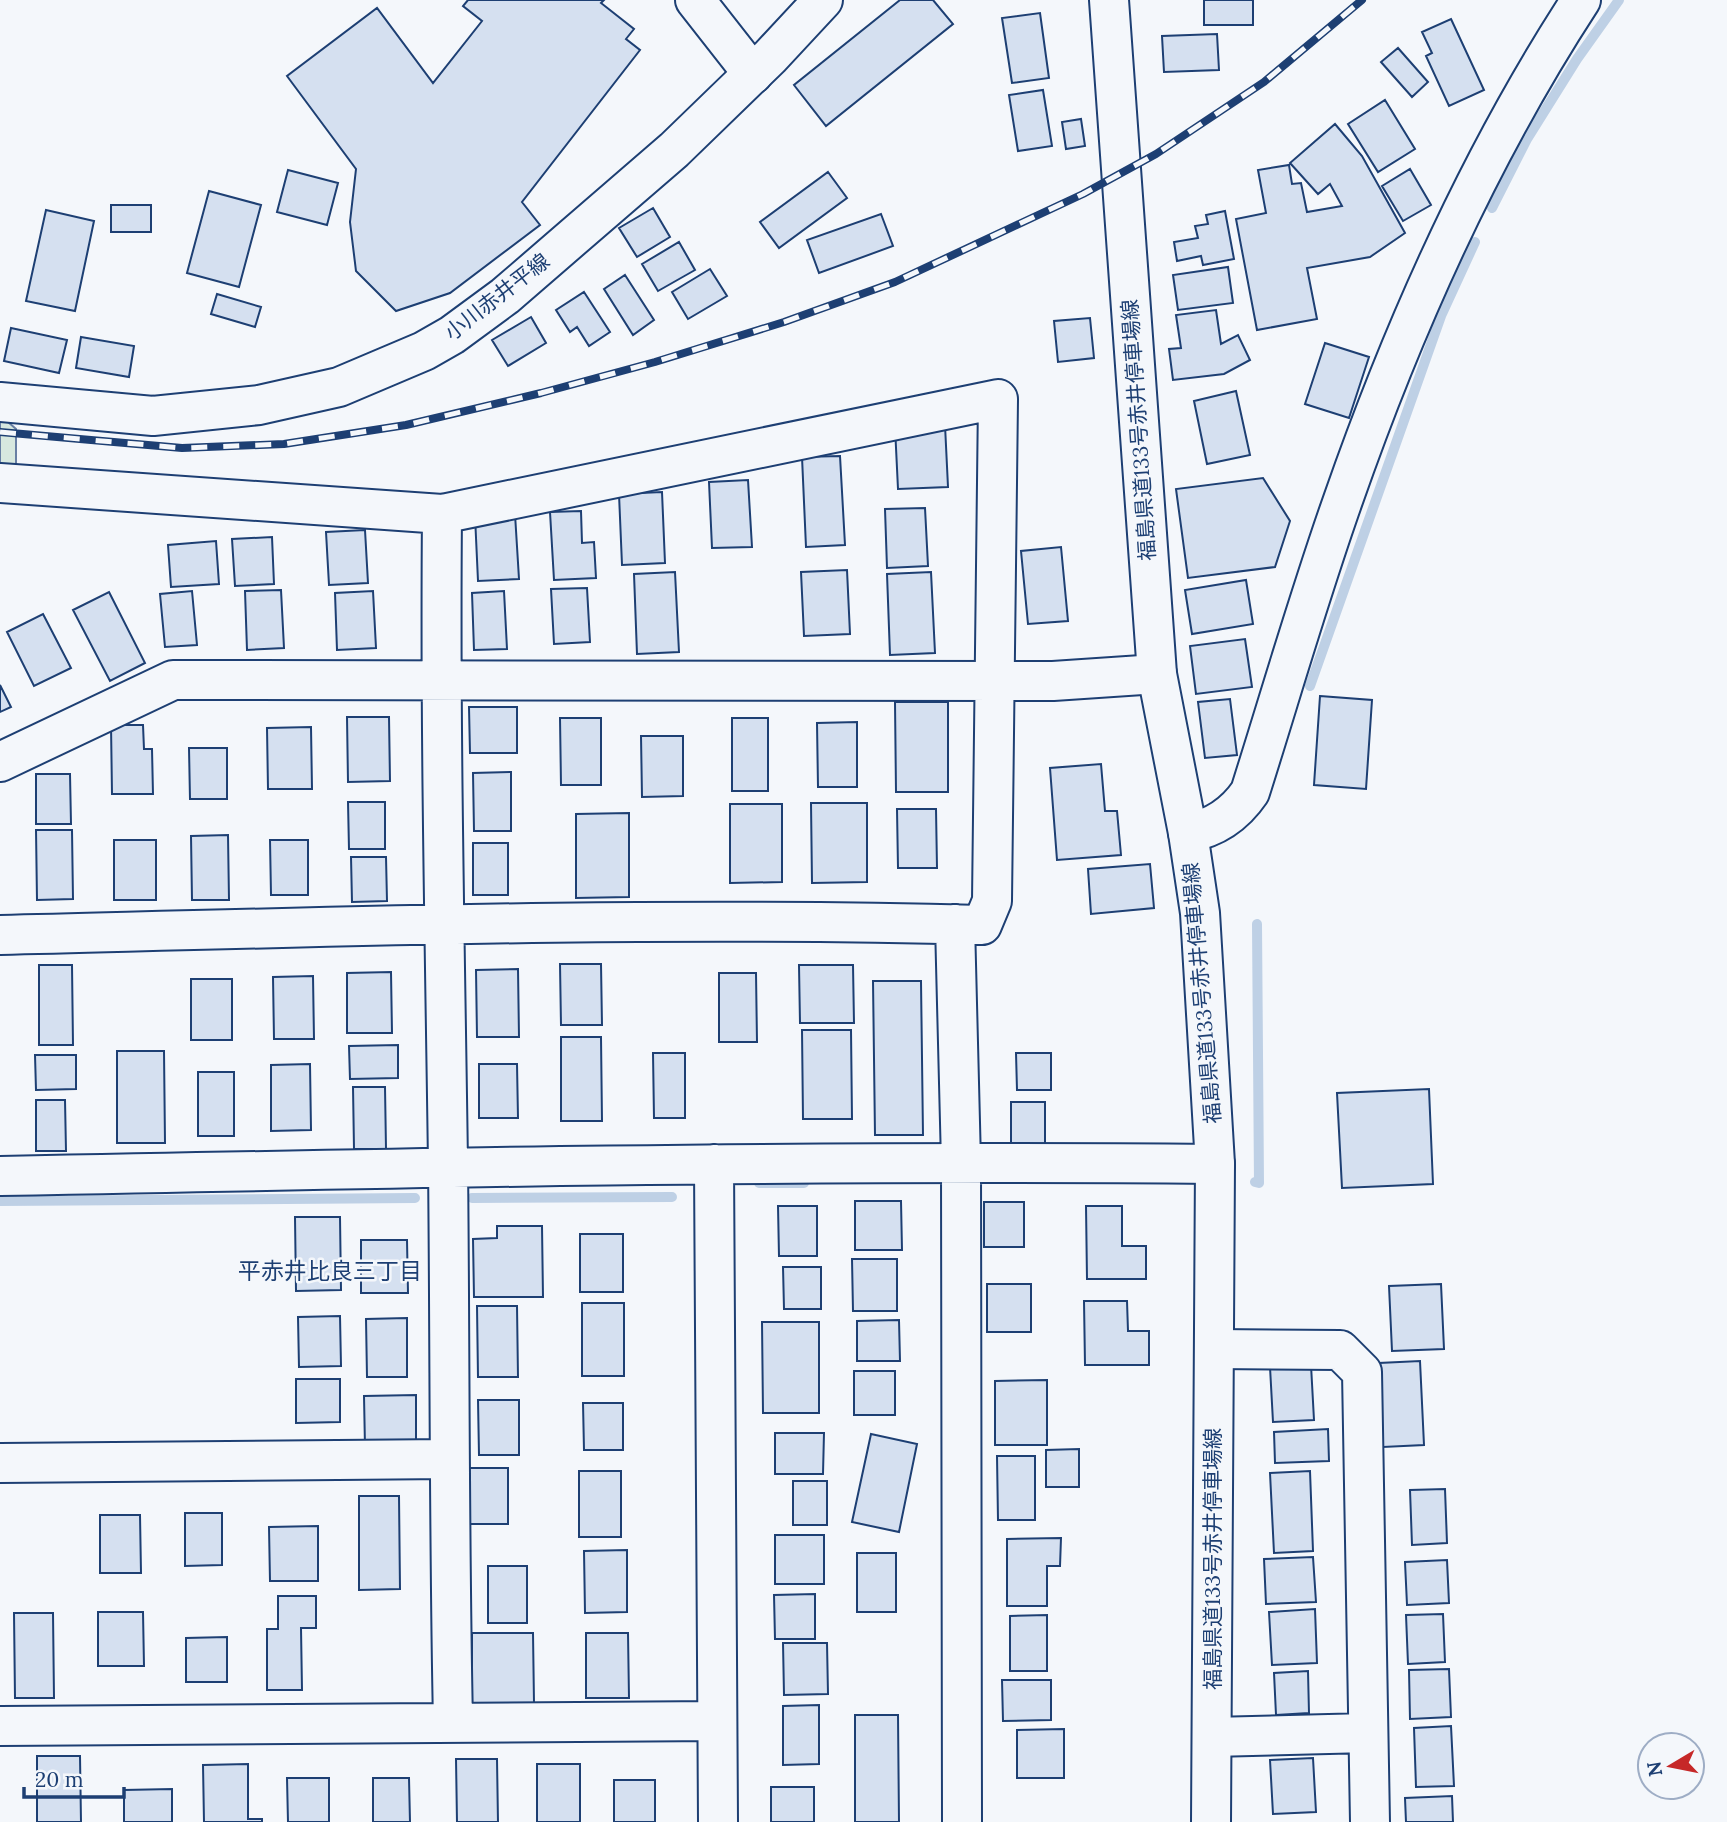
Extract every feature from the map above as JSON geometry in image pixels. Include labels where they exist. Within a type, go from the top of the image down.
[{"type":"street","points":[[695,0],[752,74]]},
{"type":"street","name":"小川赤井平線","points":[[0,402],[153,416],[259,405],[339,387],[424,351],[452,335],[505,296],[674,150],[823,0]]},
{"type":"street","name":"福島県道133号赤井停車場線","points":[[1109,0],[1157,674],[1188,833],[1200,912],[1215,1164],[1211,1822]]},
{"type":"street","points":[[1188,833],[1207,829],[1238,809],[1250,792],[1343,500],[1384,391],[1453,226],[1527,85],[1581,0]]},
{"type":"street","points":[[0,483],[442,514],[998,399],[992,901],[982,925],[725,921],[0,935]]},
{"type":"street","points":[[442,514],[448,1459],[453,1722]]},
{"type":"street","points":[[0,762],[173,680],[995,682],[1157,674]]},
{"type":"street","points":[[955,924],[961,1162],[962,1822]]},
{"type":"street","points":[[0,1176],[714,1164],[1215,1164]]},
{"type":"street","points":[[714,1164],[718,1822]]},
{"type":"street","points":[[1214,1349],[1340,1350],[1362,1372],[1370,1822]]},
{"type":"street","points":[[0,1463],[448,1459]]},
{"type":"street","points":[[0,1726],[717,1721]]},
{"type":"street","points":[[1212,1737],[1368,1733]]},
{"type":"shaded area","points":[[0,415],[16,429],[16,477],[0,495]]},
{"type":"building","points":[[468,0],[604,0],[601,3],[634,29],[626,39],[640,50],[522,202],[540,225],[450,293],[396,311],[356,271],[350,222],[356,169],[287,76],[377,8],[433,83],[482,21],[463,6]]},
{"type":"building","points":[[900,0],[933,0],[953,24],[826,126],[794,85]]},
{"type":"building","points":[[1204,0],[1253,0],[1253,25],[1204,25]]},
{"type":"building","points":[[1040,13],[1049,78],[1012,83],[1002,18]]},
{"type":"building","points":[[1451,19],[1484,90],[1449,106],[1426,56],[1432,53],[1422,32]]},
{"type":"building","points":[[1217,34],[1219,70],[1164,72],[1162,36]]},
{"type":"building","points":[[1398,48],[1428,82],[1412,97],[1381,62]]},
{"type":"building","points":[[1043,90],[1052,146],[1018,151],[1009,95]]},
{"type":"building","points":[[1385,100],[1415,149],[1378,172],[1348,124]]},
{"type":"building","points":[[1081,119],[1085,146],[1066,149],[1062,122]]},
{"type":"building","points":[[1335,124],[1362,156],[1405,233],[1370,257],[1307,268],[1317,319],[1257,330],[1236,219],[1266,213],[1258,170],[1289,165],[1292,184],[1301,183],[1307,212],[1342,206],[1330,184],[1318,194],[1290,163]]},
{"type":"building","points":[[1410,169],[1431,205],[1403,221],[1382,186]]},
{"type":"building","points":[[288,170],[338,183],[327,225],[277,212]]},
{"type":"building","points":[[828,172],[847,198],[779,248],[760,222]]},
{"type":"building","points":[[209,191],[261,205],[239,287],[187,273]]},
{"type":"building","points":[[111,205],[151,205],[151,232],[111,232]]},
{"type":"building","points":[[653,208],[670,237],[637,257],[619,228]]},
{"type":"building","points":[[46,210],[94,221],[75,311],[26,301]]},
{"type":"building","points":[[1225,211],[1234,259],[1203,265],[1201,256],[1177,261],[1174,242],[1198,238],[1195,226],[1208,224],[1206,215]]},
{"type":"building","points":[[881,214],[893,246],[819,273],[807,240]]},
{"type":"building","points":[[679,242],[695,270],[658,291],[642,264]]},
{"type":"building","points":[[1228,267],[1233,303],[1178,310],[1173,275]]},
{"type":"building","points":[[710,269],[727,296],[688,319],[672,292]]},
{"type":"building","points":[[625,275],[654,320],[633,335],[604,289]]},
{"type":"building","points":[[584,292],[610,332],[589,346],[577,327],[570,332],[556,310]]},
{"type":"building","points":[[217,294],[261,307],[255,327],[211,314]]},
{"type":"building","points":[[1216,310],[1221,344],[1238,335],[1250,360],[1224,374],[1173,380],[1169,349],[1181,348],[1176,315]]},
{"type":"building","points":[[531,317],[546,343],[508,366],[492,340]]},
{"type":"building","points":[[1090,318],[1094,358],[1058,362],[1054,321]]},
{"type":"building","points":[[11,328],[67,340],[59,373],[4,361]]},
{"type":"building","points":[[81,337],[134,346],[129,377],[76,368]]},
{"type":"building","points":[[1325,343],[1369,357],[1349,418],[1305,404]]},
{"type":"building","points":[[1236,391],[1250,455],[1207,464],[1194,401]]},
{"type":"building","points":[[945,425],[948,487],[898,489],[895,427]]},
{"type":"building","points":[[840,456],[845,545],[806,547],[802,457]]},
{"type":"building","points":[[1263,478],[1290,521],[1275,567],[1188,578],[1176,489]]},
{"type":"building","points":[[748,480],[752,547],[712,548],[709,482]]},
{"type":"building","points":[[662,492],[665,563],[622,565],[619,494]]},
{"type":"building","points":[[925,508],[928,566],[887,568],[885,509]]},
{"type":"building","points":[[581,511],[582,543],[594,542],[596,578],[554,580],[550,512]]},
{"type":"building","points":[[515,514],[519,579],[478,581],[475,516]]},
{"type":"building","points":[[365,530],[368,583],[329,585],[326,532]]},
{"type":"building","points":[[272,537],[274,584],[235,586],[232,539]]},
{"type":"building","points":[[216,541],[219,584],[171,587],[168,545]]},
{"type":"building","points":[[1061,547],[1068,621],[1028,624],[1021,551]]},
{"type":"building","points":[[847,570],[850,634],[804,636],[801,572]]},
{"type":"building","points":[[675,572],[679,652],[637,654],[634,574]]},
{"type":"building","points":[[931,572],[935,653],[890,655],[887,574]]},
{"type":"building","points":[[1246,580],[1253,624],[1192,634],[1185,590]]},
{"type":"building","points":[[587,588],[590,642],[554,644],[551,589]]},
{"type":"building","points":[[281,590],[284,648],[247,650],[245,591]]},
{"type":"building","points":[[192,591],[197,645],[165,647],[160,594]]},
{"type":"building","points":[[373,591],[376,648],[337,650],[335,593]]},
{"type":"building","points":[[504,591],[507,649],[474,650],[472,593]]},
{"type":"building","points":[[109,592],[145,663],[110,681],[73,610]]},
{"type":"building","points":[[43,614],[71,668],[34,686],[7,632]]},
{"type":"building","points":[[1245,639],[1252,687],[1196,694],[1190,646]]},
{"type":"building","points":[[0,685],[11,707],[0,712]]},
{"type":"building","points":[[1320,696],[1372,700],[1366,789],[1314,785]]},
{"type":"building","points":[[1230,699],[1237,755],[1205,758],[1198,702]]},
{"type":"building","points":[[895,702],[948,702],[948,792],[896,792]]},
{"type":"building","points":[[469,707],[517,707],[517,753],[470,753]]},
{"type":"building","points":[[347,717],[389,717],[390,781],[348,782]]},
{"type":"building","points":[[560,718],[601,718],[601,785],[561,785]]},
{"type":"building","points":[[732,718],[768,718],[768,791],[732,791]]},
{"type":"building","points":[[857,722],[857,787],[818,787],[817,723]]},
{"type":"building","points":[[111,725],[143,725],[144,749],[152,749],[153,794],[112,794]]},
{"type":"building","points":[[311,727],[312,789],[268,789],[267,728]]},
{"type":"building","points":[[641,736],[683,736],[683,796],[642,797]]},
{"type":"building","points":[[189,748],[227,748],[227,799],[190,799]]},
{"type":"building","points":[[1101,764],[1105,811],[1117,811],[1121,855],[1057,860],[1050,768]]},
{"type":"building","points":[[511,772],[511,831],[474,831],[473,773]]},
{"type":"building","points":[[36,774],[70,774],[71,824],[36,824]]},
{"type":"building","points":[[348,802],[385,802],[385,849],[349,849]]},
{"type":"building","points":[[811,803],[867,803],[867,882],[812,883]]},
{"type":"building","points":[[730,804],[782,804],[782,882],[730,883]]},
{"type":"building","points":[[897,809],[936,809],[937,868],[898,868]]},
{"type":"building","points":[[629,813],[629,897],[576,898],[576,814]]},
{"type":"building","points":[[36,830],[72,830],[73,899],[37,900]]},
{"type":"building","points":[[228,835],[229,900],[192,900],[191,836]]},
{"type":"building","points":[[114,840],[156,840],[156,900],[114,900]]},
{"type":"building","points":[[270,840],[308,840],[308,895],[271,895]]},
{"type":"building","points":[[473,843],[508,843],[508,895],[473,895]]},
{"type":"building","points":[[351,857],[386,857],[387,901],[352,902]]},
{"type":"building","points":[[1150,864],[1154,908],[1091,914],[1088,869]]},
{"type":"building","points":[[560,964],[601,964],[602,1025],[561,1025]]},
{"type":"building","points":[[39,965],[72,965],[73,1045],[39,1045]]},
{"type":"building","points":[[799,965],[853,965],[854,1023],[800,1023]]},
{"type":"building","points":[[518,969],[519,1037],[477,1037],[476,970]]},
{"type":"building","points":[[391,972],[392,1033],[347,1033],[347,973]]},
{"type":"building","points":[[719,973],[756,973],[757,1042],[719,1042]]},
{"type":"building","points":[[313,976],[314,1039],[274,1039],[273,977]]},
{"type":"building","points":[[191,979],[232,979],[232,1040],[191,1040]]},
{"type":"building","points":[[873,981],[921,981],[923,1135],[875,1135]]},
{"type":"building","points":[[802,1030],[851,1030],[852,1119],[803,1119]]},
{"type":"building","points":[[561,1037],[601,1037],[602,1121],[561,1121]]},
{"type":"building","points":[[398,1045],[398,1078],[350,1079],[349,1046]]},
{"type":"building","points":[[117,1051],[164,1051],[165,1143],[117,1143]]},
{"type":"building","points":[[653,1053],[685,1053],[685,1118],[654,1118]]},
{"type":"building","points":[[1016,1053],[1051,1053],[1051,1090],[1017,1090]]},
{"type":"building","points":[[35,1055],[76,1055],[76,1089],[36,1090]]},
{"type":"building","points":[[310,1064],[311,1130],[271,1131],[271,1065]]},
{"type":"building","points":[[479,1064],[517,1064],[518,1118],[479,1118]]},
{"type":"building","points":[[198,1072],[234,1072],[234,1136],[198,1136]]},
{"type":"building","points":[[353,1087],[385,1087],[386,1149],[354,1149]]},
{"type":"building","points":[[1429,1089],[1433,1184],[1342,1188],[1337,1093]]},
{"type":"building","points":[[36,1100],[65,1100],[66,1151],[36,1151]]},
{"type":"building","points":[[1011,1102],[1045,1102],[1045,1144],[1011,1144]]},
{"type":"building","points":[[855,1201],[901,1201],[902,1250],[855,1250]]},
{"type":"building","points":[[984,1202],[1024,1202],[1024,1247],[984,1247]]},
{"type":"building","points":[[778,1206],[817,1206],[817,1256],[779,1256]]},
{"type":"building","points":[[1086,1206],[1122,1206],[1122,1246],[1146,1246],[1146,1279],[1087,1279]]},
{"type":"building","points":[[295,1217],[340,1217],[341,1290],[296,1291]]},
{"type":"building","points":[[497,1226],[542,1226],[543,1297],[474,1297],[473,1239],[497,1238]]},
{"type":"building","points":[[580,1234],[623,1234],[623,1292],[580,1292]]},
{"type":"building","points":[[361,1240],[407,1240],[408,1293],[361,1293]]},
{"type":"building","points":[[852,1259],[897,1259],[897,1311],[853,1311]]},
{"type":"building","points":[[783,1267],[821,1267],[821,1309],[784,1309]]},
{"type":"building","points":[[987,1284],[1031,1284],[1031,1332],[987,1332]]},
{"type":"building","points":[[1441,1284],[1444,1349],[1392,1351],[1389,1286]]},
{"type":"building","points":[[1084,1301],[1127,1301],[1128,1331],[1149,1331],[1149,1365],[1085,1365]]},
{"type":"building","points":[[582,1303],[624,1303],[624,1376],[582,1376]]},
{"type":"building","points":[[477,1306],[517,1306],[518,1377],[478,1377]]},
{"type":"building","points":[[340,1316],[341,1366],[299,1367],[298,1317]]},
{"type":"building","points":[[407,1318],[407,1377],[367,1377],[366,1319]]},
{"type":"building","points":[[899,1320],[900,1361],[857,1361],[857,1321]]},
{"type":"building","points":[[762,1322],[819,1322],[819,1413],[763,1413]]},
{"type":"building","points":[[1420,1361],[1424,1445],[1383,1447],[1379,1363]]},
{"type":"building","points":[[1311,1365],[1314,1420],[1273,1422],[1270,1367]]},
{"type":"building","points":[[854,1371],[895,1371],[895,1415],[854,1415]]},
{"type":"building","points":[[296,1379],[340,1379],[340,1422],[296,1423]]},
{"type":"building","points":[[1047,1380],[1047,1445],[995,1445],[995,1381]]},
{"type":"building","points":[[416,1395],[416,1446],[365,1447],[364,1396]]},
{"type":"building","points":[[478,1400],[519,1400],[519,1455],[479,1455]]},
{"type":"building","points":[[583,1403],[623,1403],[623,1450],[584,1450]]},
{"type":"building","points":[[1328,1429],[1329,1461],[1275,1463],[1274,1432]]},
{"type":"building","points":[[775,1433],[824,1433],[823,1474],[775,1474]]},
{"type":"building","points":[[871,1434],[917,1444],[899,1532],[852,1522]]},
{"type":"building","points":[[1079,1449],[1079,1487],[1046,1487],[1046,1450]]},
{"type":"building","points":[[997,1456],[1035,1456],[1035,1520],[998,1520]]},
{"type":"building","points":[[468,1468],[508,1468],[508,1524],[468,1524]]},
{"type":"building","points":[[579,1471],[621,1471],[621,1537],[579,1537]]},
{"type":"building","points":[[1310,1471],[1313,1551],[1274,1553],[1270,1473]]},
{"type":"building","points":[[793,1481],[827,1481],[827,1525],[793,1525]]},
{"type":"building","points":[[1445,1489],[1447,1543],[1412,1545],[1410,1490]]},
{"type":"building","points":[[359,1496],[399,1496],[400,1589],[359,1590]]},
{"type":"building","points":[[185,1513],[222,1513],[222,1565],[185,1566]]},
{"type":"building","points":[[100,1515],[140,1515],[141,1573],[100,1573]]},
{"type":"building","points":[[318,1526],[318,1581],[270,1581],[269,1527]]},
{"type":"building","points":[[775,1535],[824,1535],[824,1584],[775,1584]]},
{"type":"building","points":[[1061,1538],[1060,1566],[1047,1566],[1047,1606],[1007,1606],[1007,1539]]},
{"type":"building","points":[[627,1550],[627,1612],[585,1613],[584,1551]]},
{"type":"building","points":[[857,1553],[896,1553],[896,1612],[857,1612]]},
{"type":"building","points":[[1313,1557],[1316,1602],[1266,1604],[1264,1559]]},
{"type":"building","points":[[1447,1560],[1449,1603],[1407,1605],[1405,1562]]},
{"type":"building","points":[[488,1566],[527,1566],[527,1623],[488,1623]]},
{"type":"building","points":[[815,1594],[815,1639],[775,1639],[774,1595]]},
{"type":"building","points":[[278,1596],[316,1596],[316,1628],[301,1628],[302,1690],[267,1690],[267,1629],[278,1629]]},
{"type":"building","points":[[1315,1609],[1317,1663],[1272,1665],[1269,1612]]},
{"type":"building","points":[[98,1612],[143,1612],[144,1666],[98,1666]]},
{"type":"building","points":[[14,1613],[53,1613],[54,1698],[15,1698]]},
{"type":"building","points":[[1443,1614],[1445,1662],[1408,1664],[1406,1615]]},
{"type":"building","points":[[1047,1615],[1047,1671],[1010,1671],[1010,1616]]},
{"type":"building","points":[[472,1633],[533,1633],[534,1703],[472,1704]]},
{"type":"building","points":[[586,1633],[628,1633],[629,1698],[586,1698]]},
{"type":"building","points":[[227,1637],[227,1682],[186,1682],[186,1638]]},
{"type":"building","points":[[783,1643],[827,1643],[828,1694],[784,1695]]},
{"type":"building","points":[[1449,1669],[1451,1717],[1410,1719],[1409,1670]]},
{"type":"building","points":[[1308,1671],[1309,1713],[1276,1715],[1274,1673]]},
{"type":"building","points":[[1002,1680],[1051,1680],[1051,1720],[1003,1721]]},
{"type":"building","points":[[819,1705],[819,1764],[783,1765],[783,1706]]},
{"type":"building","points":[[855,1715],[898,1715],[899,1822],[855,1822]]},
{"type":"building","points":[[1451,1726],[1454,1786],[1416,1787],[1414,1728]]},
{"type":"building","points":[[1064,1729],[1064,1778],[1017,1778],[1017,1730]]},
{"type":"building","points":[[37,1756],[80,1756],[81,1822],[37,1822]]},
{"type":"building","points":[[1313,1758],[1316,1812],[1273,1814],[1270,1760]]},
{"type":"building","points":[[456,1759],[497,1759],[498,1822],[457,1822]]},
{"type":"building","points":[[248,1764],[248,1819],[262,1819],[262,1822],[204,1822],[203,1765]]},
{"type":"building","points":[[537,1764],[580,1764],[580,1822],[537,1822]]},
{"type":"building","points":[[287,1778],[329,1778],[329,1822],[288,1822]]},
{"type":"building","points":[[373,1778],[409,1778],[410,1822],[373,1822]]},
{"type":"building","points":[[614,1780],[655,1780],[655,1822],[614,1822]]},
{"type":"building","points":[[771,1787],[814,1787],[814,1822],[771,1822]]},
{"type":"building","points":[[172,1789],[172,1822],[124,1822],[124,1790]]},
{"type":"building","points":[[1452,1796],[1453,1822],[1406,1822],[1405,1798]]},
{"type":"waterway","points":[[1492,208],[1527,139],[1577,59],[1619,0]]},
{"type":"waterway","points":[[1310,686],[1441,316],[1475,242]]},
{"type":"waterway","points":[[1255,1182],[1259,1183],[1257,924]]},
{"type":"waterway","points":[[759,1183],[804,1183]]},
{"type":"waterway","points":[[472,1198],[672,1197]]},
{"type":"waterway","points":[[0,1201],[415,1198]]},
{"type":"railway","points":[[0,432],[182,448],[284,444],[406,425],[541,393],[655,362],[784,322],[895,282],[1083,194],[1156,154],[1264,82],[1362,0]]},
{"type":"district","name":"平赤井比良三丁目","points":[[330,1271]]}]
